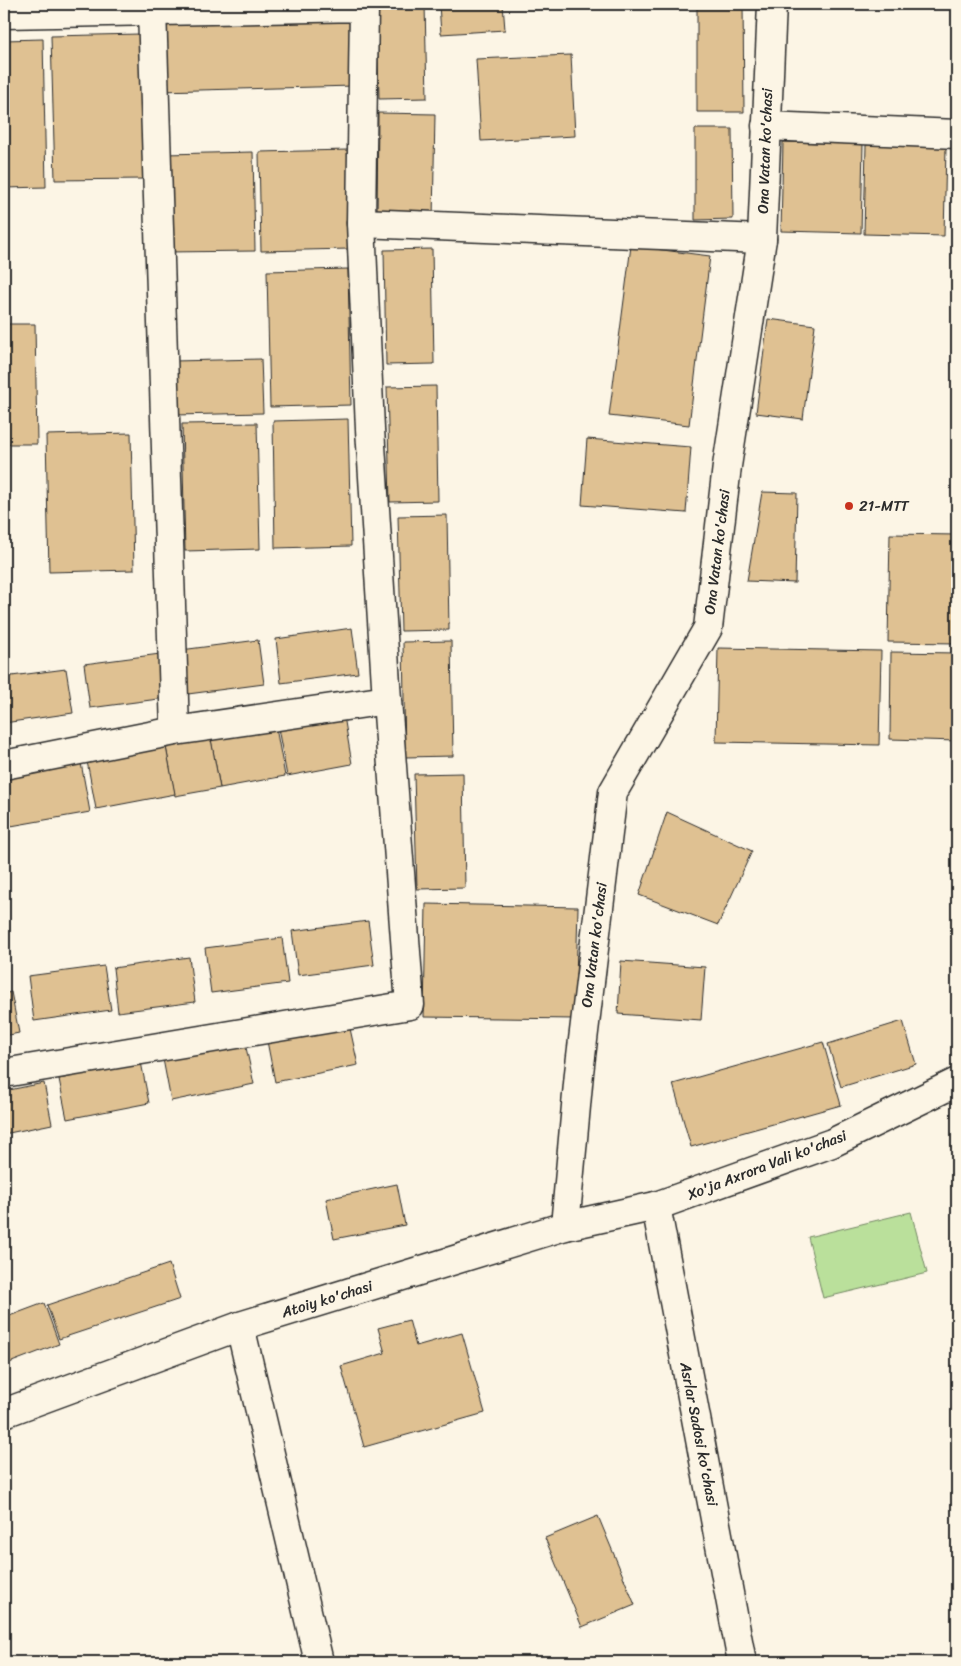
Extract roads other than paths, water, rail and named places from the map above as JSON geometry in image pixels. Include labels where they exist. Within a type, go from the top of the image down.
[{"type":"street","name":"Ona Vatan ko'chasi","points":[[565,1226],[579,1073],[613,792],[708,628],[727,466],[762,239],[772,4]]},
{"type":"street","points":[[4,1074],[410,1005],[387,700],[370,429],[361,223],[364,7],[20,10]]},
{"type":"street","points":[[152,10],[175,731]]},
{"type":"street","points":[[766,126],[957,134]]},
{"type":"street","points":[[361,223],[762,239]]},
{"type":"street","points":[[4,765],[175,731],[387,700]]},
{"type":"street","name":"Xo'ja Axrora Vali ko'chasi","points":[[656,1206],[832,1143],[957,1082]]},
{"type":"street","name":"Atoiy ko'chasi","points":[[4,1413],[240,1326],[565,1226],[656,1206]]},
{"type":"street","name":"Asrlar Sadosi ko'chasi","points":[[656,1206],[742,1662]]},
{"type":"street","points":[[240,1326],[319,1662]]},
{"type":"place","name":"21-MTT","points":[[849,506]]}]
